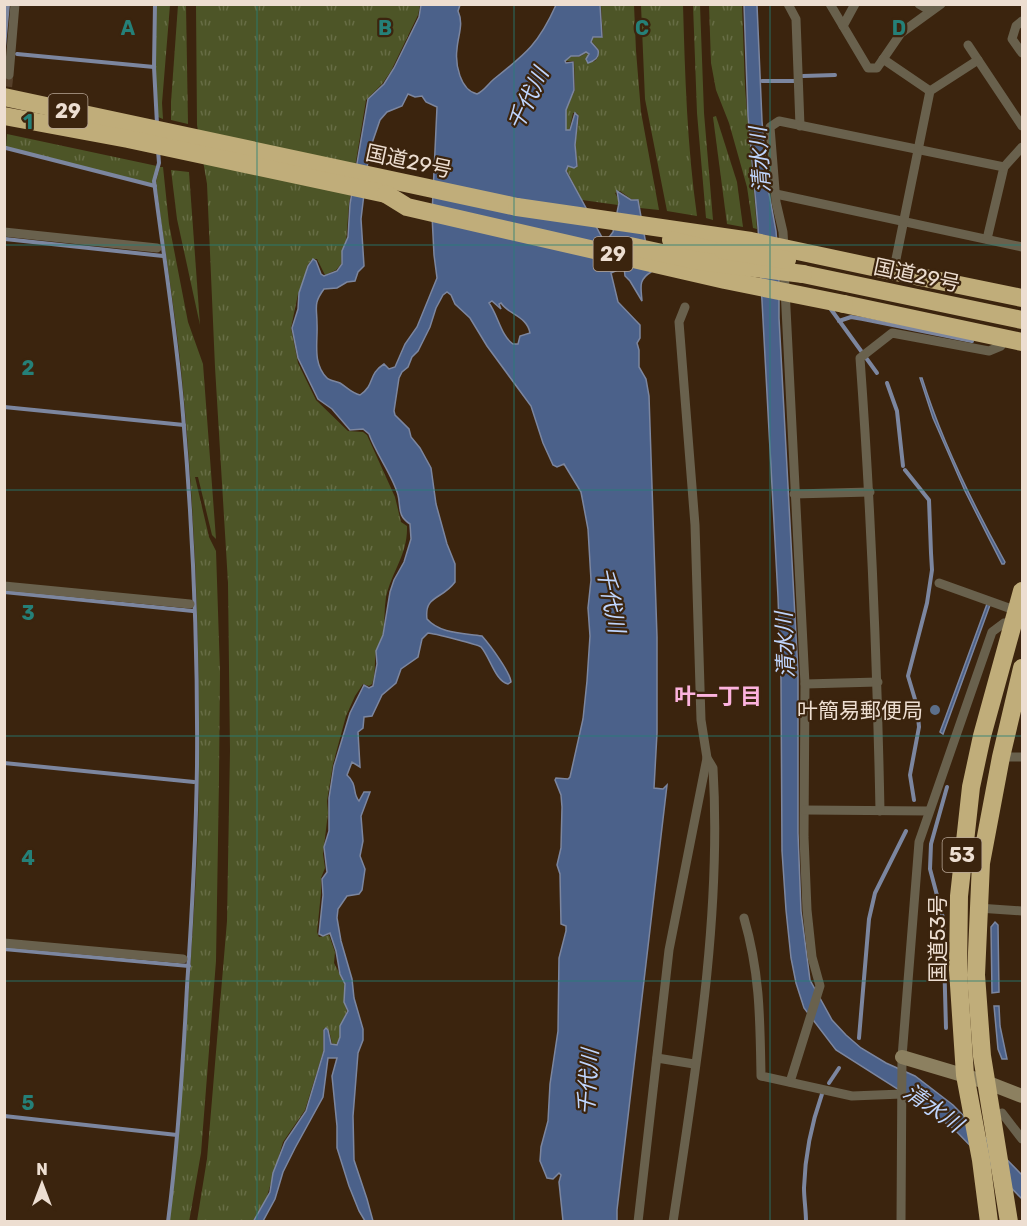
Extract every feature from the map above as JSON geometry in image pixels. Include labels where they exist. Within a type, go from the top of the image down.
[{"type":"highway","name":"国道29号","points":[[4,98],[130,132],[386,194],[699,261],[804,268]]},
{"type":"highway","name":"国道29号","points":[[4,116],[130,132],[517,207],[1020,316]]},
{"type":"highway","name":"29","points":[[386,194],[407,207],[725,280],[1023,342]]},
{"type":"highway","name":"29","points":[[517,207],[751,241],[893,265],[1023,298]]},
{"type":"highway","name":"国道53号","points":[[989,1221],[981,1160],[965,1076],[958,970],[959,896],[970,787],[982,735],[1023,591]]},
{"type":"highway","name":"国道53号","points":[[1009,1221],[986,1082],[976,975],[981,863],[1001,757],[1023,668]]},
{"type":"street","points":[[9,75],[15,4]]},
{"type":"street","points":[[788,4],[796,19],[800,126]]},
{"type":"street","points":[[830,4],[868,68],[877,68],[901,33],[941,4]]},
{"type":"street","points":[[843,26],[855,4]]},
{"type":"street","points":[[920,4],[931,11]]},
{"type":"street","points":[[1023,21],[1016,26],[1012,39],[1023,54]]},
{"type":"street","points":[[968,45],[1023,126]]},
{"type":"street","points":[[883,59],[930,91]]},
{"type":"street","points":[[893,265],[930,91],[978,60]]},
{"type":"street","points":[[790,1082],[820,986],[812,957],[807,910],[805,684],[783,232],[776,194],[770,127],[779,121],[1004,167]]},
{"type":"street","points":[[987,239],[1004,167],[1023,147]]},
{"type":"street","points":[[776,194],[1023,247]]},
{"type":"street","points":[[4,232],[157,248]]},
{"type":"street","points":[[638,1221],[669,950],[707,758],[701,720],[695,525],[679,322],[685,307]]},
{"type":"street","points":[[880,811],[878,682],[870,492],[860,358],[892,333],[989,351],[1001,346],[1004,338]]},
{"type":"street","points":[[794,494],[870,492]]},
{"type":"street","points":[[939,583],[1015,616]]},
{"type":"street","points":[[4,586],[190,604]]},
{"type":"street","points":[[901,1221],[902,1057],[919,842],[992,632],[1015,616]]},
{"type":"street","points":[[805,684],[878,682]]},
{"type":"street","points":[[1001,757],[1023,757]]},
{"type":"street","points":[[673,1221],[706,974],[716,845],[713,768],[707,758]]},
{"type":"street","points":[[805,810],[929,811]]},
{"type":"street","points":[[978,908],[1023,911]]},
{"type":"street","points":[[744,918],[754,950],[760,997],[761,1076],[852,1096],[902,1094]]},
{"type":"street","points":[[4,943],[183,959]]},
{"type":"street","points":[[902,1057],[986,1082],[1023,1096]]},
{"type":"street","points":[[657,1058],[694,1064]]},
{"type":"street","points":[[1002,1113],[1023,1139]]},
{"type":"green space","points":[[156,5],[170,5],[162,103],[163,119],[158,117],[155,67]]},
{"type":"green space","points":[[178,5],[186,5],[188,124],[171,120]]},
{"type":"green space","points":[[196,5],[420,5],[418,15],[391,71],[366,100],[341,264],[336,270],[325,275],[317,259],[312,259],[307,266],[298,294],[291,328],[298,363],[316,400],[348,431],[363,432],[367,435],[395,497],[401,522],[407,526],[407,536],[386,597],[383,634],[376,652],[372,684],[369,686],[363,684],[346,716],[333,764],[327,801],[328,813],[323,854],[325,868],[321,878],[317,932],[319,937],[329,935],[335,952],[334,963],[345,984],[344,1002],[347,1011],[340,1026],[340,1037],[336,1045],[332,1043],[329,1030],[323,1029],[323,1052],[305,1110],[283,1142],[265,1203],[252,1222],[197,1221],[207,1159],[227,921],[230,751],[228,583],[207,184],[197,125]]},
{"type":"green space","points":[[601,5],[634,5],[641,112],[659,210],[640,208],[639,200],[631,199],[620,191],[615,193],[619,200],[618,205],[582,200],[567,171],[568,166],[575,168],[578,166],[575,145],[579,117],[577,113],[573,113],[569,131],[566,130],[566,110],[575,90],[574,61],[565,61],[571,56],[579,57],[588,52],[587,63],[595,61],[598,57],[599,50],[592,42],[593,38],[603,37]]},
{"type":"green space","points":[[641,5],[683,5],[689,137],[697,216],[667,211],[645,99]]},
{"type":"green space","points":[[693,5],[700,5],[704,113],[713,220],[706,218],[697,113]]},
{"type":"green space","points":[[709,5],[742,5],[745,88],[757,229],[753,228],[747,187],[729,123],[716,90],[711,63]]},
{"type":"green space","points":[[716,116],[737,182],[743,227],[727,224],[713,117]]},
{"type":"green space","points":[[7,134],[157,166],[153,184],[6,147]]},
{"type":"green space","points":[[160,167],[163,167],[169,224],[188,322],[203,364],[216,539],[212,535],[198,477],[195,477],[209,537],[216,551],[220,672],[216,961],[201,1153],[189,1222],[169,1221],[181,1104],[196,877],[199,767],[198,629],[184,400],[156,182]]},
{"type":"green space","points":[[171,170],[189,172],[200,325],[177,219]]},
{"type":"water","name":"千代川","points":[[421,5],[460,5],[458,11],[461,25],[457,55],[458,69],[466,87],[477,94],[531,46],[544,29],[556,5],[600,5],[602,37],[593,37],[591,42],[598,50],[597,57],[588,63],[586,59],[589,54],[586,52],[579,56],[571,56],[565,61],[566,63],[573,62],[574,90],[566,110],[566,130],[570,130],[575,113],[578,116],[575,145],[577,166],[574,168],[568,166],[566,171],[604,241],[613,232],[619,203],[617,191],[631,200],[638,200],[651,272],[642,281],[642,301],[625,276],[624,267],[611,273],[618,302],[640,325],[640,338],[637,343],[639,367],[646,379],[649,396],[657,637],[657,733],[654,788],[663,789],[667,785],[617,1221],[563,1221],[559,1182],[561,1175],[559,1173],[553,1179],[547,1178],[540,1161],[548,1121],[550,1084],[558,1031],[559,958],[566,931],[566,926],[561,924],[560,874],[557,865],[561,848],[562,807],[561,795],[555,780],[570,777],[583,719],[590,636],[588,608],[591,580],[588,529],[581,492],[564,464],[557,467],[553,465],[531,406],[487,346],[470,318],[455,304],[447,292],[436,308],[430,327],[418,351],[399,378],[394,411],[409,429],[411,437],[431,468],[436,504],[455,564],[455,582],[431,601],[428,606],[427,619],[445,630],[482,636],[503,665],[511,682],[508,684],[503,682],[481,647],[428,633],[422,639],[418,657],[401,669],[396,683],[382,695],[372,716],[364,717],[363,728],[358,732],[360,767],[352,762],[347,775],[353,782],[359,801],[364,792],[370,792],[361,816],[363,841],[360,856],[365,869],[362,890],[359,894],[347,896],[338,909],[337,918],[363,1029],[363,1040],[358,1053],[353,1116],[354,1160],[373,1221],[365,1221],[359,1211],[337,1148],[332,1076],[337,1058],[328,1058],[323,1097],[283,1172],[275,1199],[263,1221],[253,1222],[270,1192],[273,1173],[285,1142],[306,1111],[324,1051],[324,1030],[326,1028],[328,1030],[331,1044],[337,1045],[340,1026],[348,1011],[344,1002],[345,984],[340,974],[330,933],[323,936],[319,934],[323,895],[322,879],[327,872],[324,847],[329,831],[329,798],[334,766],[350,713],[364,685],[369,688],[373,686],[377,664],[376,651],[383,635],[390,592],[404,562],[411,539],[410,524],[401,514],[396,488],[369,434],[363,429],[350,430],[332,409],[318,399],[298,358],[292,328],[298,309],[299,293],[308,266],[313,259],[324,276],[337,271],[342,264],[342,251],[348,237],[350,204],[368,99],[384,84],[394,68],[419,17]],"holes":[[[408,94],[415,97],[422,96],[426,102],[437,107],[432,215],[437,278],[417,327],[405,344],[395,367],[389,369],[384,364],[375,372],[368,387],[360,395],[328,379],[319,366],[316,306],[324,289],[337,288],[347,282],[355,281],[358,272],[364,266],[361,219],[369,152],[380,120],[387,112],[402,106]],[[492,301],[501,309],[499,304],[501,303],[522,319],[528,327],[530,333],[520,336],[518,344],[513,344],[505,336],[489,303]]]},
{"type":"water","name":"清水川","points":[[744,5],[757,5],[767,182],[776,231],[779,271],[779,318],[798,673],[798,833],[801,911],[810,980],[832,1020],[846,1035],[861,1048],[886,1063],[915,1076],[953,1105],[1022,1175],[1022,1199],[955,1130],[915,1100],[836,1050],[804,1008],[796,983],[791,958],[782,851],[778,597],[758,227],[748,116]]},
{"type":"water","points":[[920,378],[922,378],[959,472],[1004,564],[965,491],[933,418]]},
{"type":"water","points":[[987,604],[990,605],[943,734],[940,732]]},
{"type":"water","points":[[995,922],[998,925],[999,992],[992,993],[991,927]]},
{"type":"water","points":[[994,1006],[999,1006],[1000,1026],[1007,1059],[1002,1059],[998,1049]]},
{"type":"waterway","points":[[4,47],[8,4]]},
{"type":"waterway","points":[[155,4],[154,67],[157,124]]},
{"type":"waterway","points":[[17,54],[154,67]]},
{"type":"waterway","points":[[803,76],[835,75]]},
{"type":"waterway","points":[[762,81],[794,81]]},
{"type":"waterway","points":[[6,148],[155,186]]},
{"type":"waterway","points":[[158,150],[159,163],[154,181],[177,356],[190,503],[196,634],[197,722],[196,821],[191,932],[180,1104],[168,1222]]},
{"type":"waterway","points":[[5,239],[163,256]]},
{"type":"waterway","points":[[830,308],[877,373]]},
{"type":"waterway","points":[[839,321],[851,317],[972,341]]},
{"type":"waterway","points":[[887,383],[897,411],[903,466]]},
{"type":"waterway","points":[[4,407],[184,425]]},
{"type":"waterway","points":[[905,470],[929,500],[932,570],[927,603],[908,676],[917,706],[919,727],[910,775],[914,800]]},
{"type":"waterway","points":[[4,592],[193,611]]},
{"type":"waterway","points":[[4,763],[194,782]]},
{"type":"waterway","points":[[946,1028],[943,918],[930,869],[931,844],[947,787]]},
{"type":"waterway","points":[[859,1038],[869,919],[875,893],[906,831]]},
{"type":"waterway","points":[[4,949],[189,966]]},
{"type":"waterway","points":[[829,1083],[839,1068]]},
{"type":"waterway","points":[[806,1222],[804,1188],[807,1152],[822,1094]]},
{"type":"waterway","points":[[4,1116],[177,1135]]},
{"type":"tunnel","points":[[6,100],[9,75]]},
{"type":"place","name":"叶簡易郵便局","points":[[935,710]]},
{"type":"district","name":"叶一丁目","points":[[718,696]]}]
